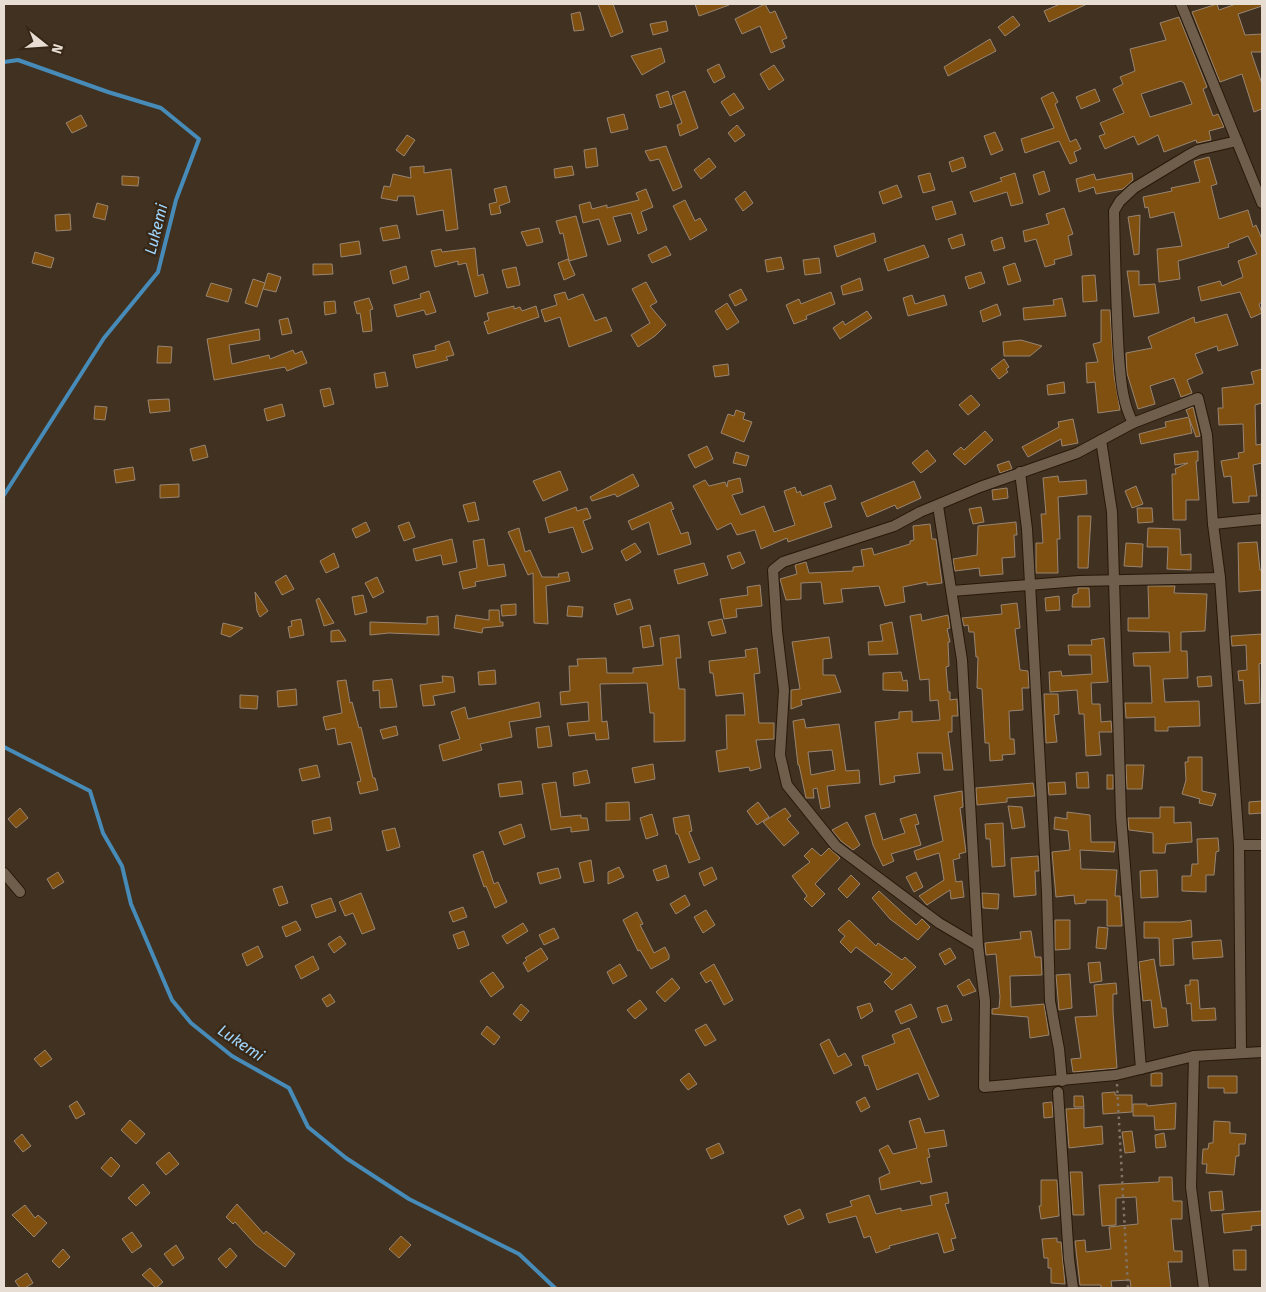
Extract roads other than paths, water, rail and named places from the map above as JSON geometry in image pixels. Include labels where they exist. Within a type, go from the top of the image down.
[{"type":"street","points":[[1181,4],[1262,203]]},
{"type":"street","points":[[1133,424],[1120,380],[1114,279],[1114,212],[1120,202],[1134,188],[1187,156],[1198,150],[1237,141]]},
{"type":"street","points":[[978,946],[939,923],[836,846],[787,785],[780,755],[784,690],[777,631],[773,570],[783,562],[894,526],[920,512],[1020,472],[1077,453],[1133,424],[1198,398],[1207,435],[1220,578],[1239,845],[1241,1052]]},
{"type":"street","points":[[1101,440],[1112,512],[1120,816],[1141,1069]]},
{"type":"street","points":[[1020,472],[1027,529],[1028,585],[1042,814],[1050,1001],[1059,1049],[1062,1081]]},
{"type":"street","points":[[938,506],[962,660],[978,946],[985,1001],[984,1087],[1116,1075],[1194,1056],[1262,1052]]},
{"type":"street","points":[[1214,524],[1262,519]]},
{"type":"street","points":[[952,591],[1113,580],[1220,578]]},
{"type":"street","points":[[1239,845],[1262,845]]},
{"type":"street","points":[[4,873],[20,892]]},
{"type":"street","points":[[1194,1056],[1191,1186],[1204,1288]]},
{"type":"street","points":[[1058,1092],[1067,1240],[1073,1288]]},
{"type":"waterway","name":"Lukemi","points":[[4,62],[18,60],[108,92],[161,108],[199,139],[176,200],[158,272],[104,338],[4,495]]},
{"type":"waterway","name":"Lukemi","points":[[4,747],[90,791],[103,833],[122,866],[131,904],[172,1000],[191,1023],[232,1056],[289,1088],[308,1127],[346,1158],[409,1199],[519,1254],[555,1288]]}]
